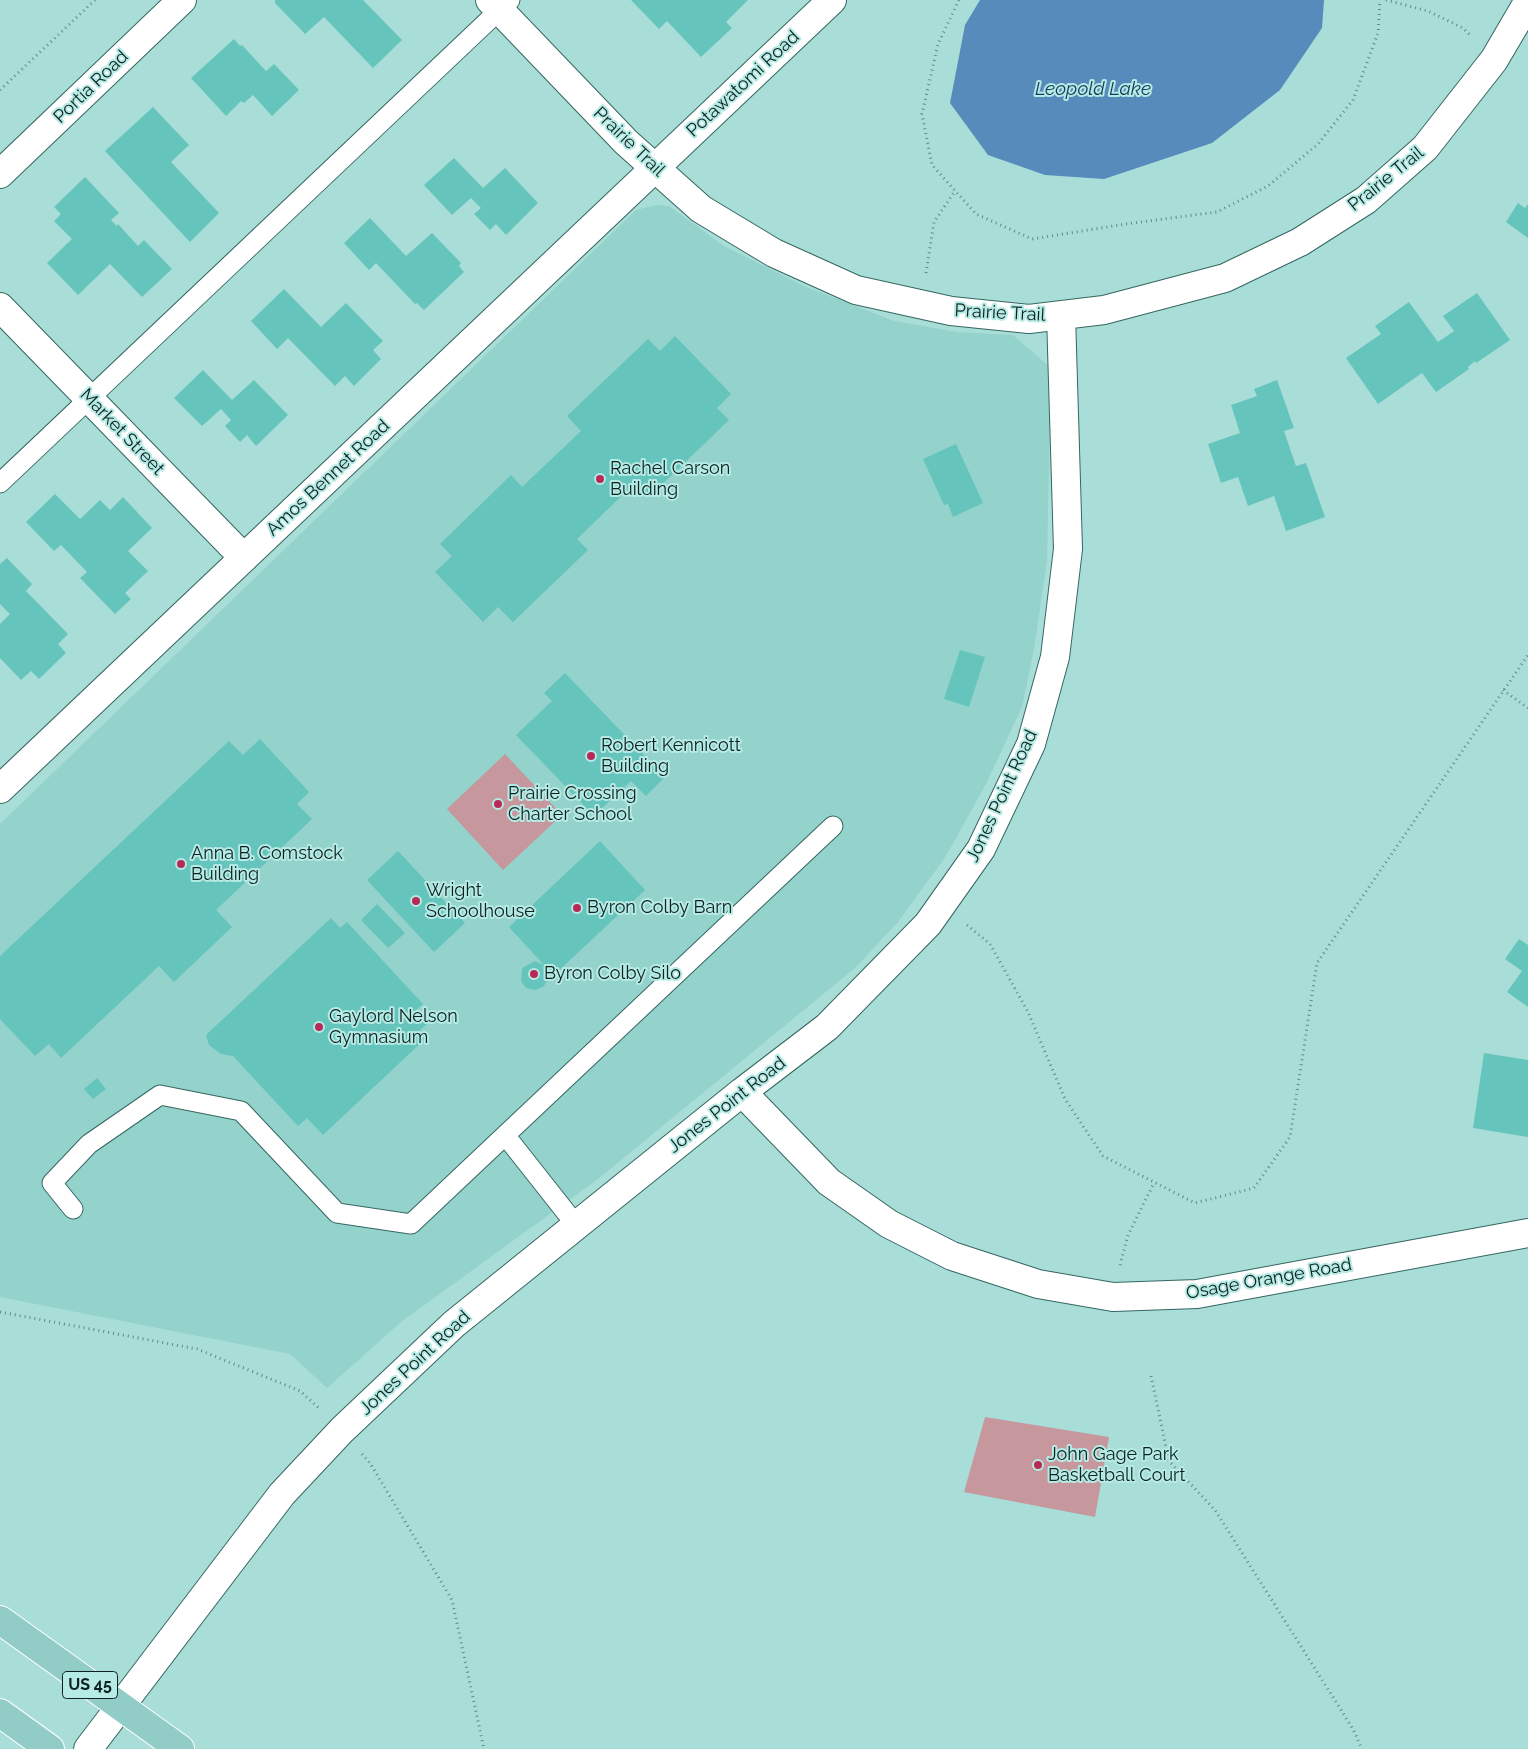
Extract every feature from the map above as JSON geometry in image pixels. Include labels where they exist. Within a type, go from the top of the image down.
[{"type":"main road","name":"US 45","points":[[0,1620],[180,1749]]},
{"type":"main road","points":[[0,1713],[50,1749]]},
{"type":"street","name":"Portia Road","points":[[0,174],[182,0]]},
{"type":"street","name":"Potawatomi Road","points":[[655,168],[832,0]]},
{"type":"street","name":"Prairie Trail","points":[[499,3],[626,142],[701,209],[774,253],[856,290],[950,311],[1029,318],[1104,310],[1225,278],[1300,242],[1366,200],[1425,148],[1494,60],[1528,2]]},
{"type":"street","name":"Amos Bennet Road","points":[[0,789],[655,168]]},
{"type":"street","name":"Market Street","points":[[0,307],[244,558]]},
{"type":"street","name":"Jones Point Road","points":[[88,1749],[282,1494],[342,1430],[454,1324],[742,1092],[826,1027],[928,924],[981,849],[1031,744],[1055,657],[1068,549],[1061,315]]},
{"type":"street","name":"Osage Orange Road","points":[[742,1092],[828,1182],[889,1224],[952,1256],[1038,1284],[1112,1297],[1197,1294],[1528,1233]]},
{"type":"lane","points":[[0,483],[499,3]]},
{"type":"lane","points":[[73,1209],[52,1182],[88,1144],[160,1095],[241,1111],[337,1213],[411,1224],[833,826]]},
{"type":"lane","points":[[505,1136],[576,1225]]},
{"type":"path","points":[[0,90],[95,0]]},
{"type":"path","points":[[959,0],[938,44],[922,114],[932,165],[976,214],[1032,239],[1217,212],[1268,186],[1318,144],[1353,100],[1378,33],[1380,0]]},
{"type":"path","points":[[1386,0],[1428,11],[1463,28],[1494,60]]},
{"type":"path","points":[[921,305],[934,222],[955,191]]},
{"type":"path","points":[[943,903],[990,944],[1028,1012],[1065,1099],[1103,1156],[1195,1203],[1254,1188],[1290,1137],[1317,963],[1528,655]]},
{"type":"path","points":[[1503,690],[1528,708]]},
{"type":"path","points":[[1112,1297],[1128,1235],[1154,1182]]},
{"type":"path","points":[[1151,1376],[1169,1461],[1215,1510],[1353,1730],[1362,1749]]},
{"type":"shaded area","name":"Prairie Crossing Charter School","points":[[657,205],[669,206],[724,246],[806,287],[894,321],[957,332],[1013,335],[1051,368],[1047,561],[1034,649],[1022,707],[986,784],[946,856],[898,922],[855,968],[598,1179],[401,1322],[327,1388],[290,1354],[0,1297],[0,824],[636,210]]},
{"type":"shaded area","points":[[505,754],[562,815],[503,870],[447,809]]},
{"type":"shaded area","name":"John Gage Park Basketball Court","points":[[985,1417],[1109,1437],[1095,1517],[964,1492]]},
{"type":"water","name":"Leopold Lake","points":[[980,0],[1324,0],[1322,28],[1280,90],[1212,143],[1104,179],[1045,175],[988,155],[950,103],[965,25]]},
{"type":"building","points":[[275,0],[363,0],[402,40],[373,68],[324,17],[305,34],[275,3]]},
{"type":"building","points":[[631,0],[748,0],[726,22],[732,28],[701,57],[667,21],[659,29]]},
{"type":"building","points":[[234,39],[266,71],[274,64],[299,90],[272,116],[253,95],[244,103],[241,101],[226,116],[191,78]]},
{"type":"building","points":[[153,107],[189,145],[171,162],[219,213],[190,242],[105,151]]},
{"type":"building","points":[[454,158],[483,188],[505,168],[538,203],[506,235],[496,224],[490,230],[474,214],[481,208],[471,198],[452,215],[424,185]]},
{"type":"building","points":[[85,177],[119,213],[111,220],[117,226],[118,224],[138,246],[144,240],[172,269],[142,297],[110,264],[78,295],[47,263],[72,239],[54,221],[61,214],[54,207]]},
{"type":"building","points":[[1518,203],[1525,208],[1528,204],[1528,238],[1506,222]]},
{"type":"building","points":[[370,218],[406,256],[432,233],[461,263],[459,266],[464,272],[424,310],[417,303],[415,304],[376,263],[369,270],[344,243]]},
{"type":"building","points":[[284,289],[321,327],[346,303],[383,341],[373,350],[381,359],[354,386],[345,376],[335,386],[288,338],[277,349],[251,321]]},
{"type":"building","points":[[1477,293],[1510,340],[1476,363],[1475,361],[1468,367],[1469,369],[1436,392],[1422,373],[1378,404],[1346,358],[1381,334],[1375,326],[1409,302],[1438,342],[1454,331],[1443,316]]},
{"type":"building","name":"Rachel Carson Building","points":[[675,336],[731,394],[717,408],[729,420],[650,496],[636,482],[577,539],[588,550],[513,622],[498,607],[483,622],[435,572],[452,556],[440,544],[511,475],[522,487],[581,431],[567,416],[648,339],[660,351]]},
{"type":"building","points":[[203,370],[232,400],[254,380],[288,415],[256,446],[247,435],[240,442],[225,426],[231,420],[221,409],[202,426],[174,398]]},
{"type":"building","points":[[1277,380],[1294,428],[1284,431],[1296,466],[1306,463],[1325,517],[1286,531],[1274,496],[1248,506],[1238,477],[1221,483],[1208,444],[1240,433],[1231,405],[1257,396],[1254,389]]},
{"type":"building","points":[[956,444],[983,503],[953,517],[948,504],[944,505],[923,459]]},
{"type":"building","points":[[55,494],[80,519],[100,500],[110,510],[123,497],[152,528],[128,551],[148,571],[125,593],[131,599],[115,614],[80,578],[87,572],[61,545],[54,551],[26,522]]},
{"type":"building","points":[[7,558],[32,584],[26,591],[68,634],[58,644],[66,653],[39,679],[31,671],[21,680],[0,658],[0,624],[10,614],[0,604],[0,564]]},
{"type":"building","points":[[960,650],[985,657],[969,707],[944,699]]},
{"type":"building","name":"Robert Kennicott Building","points":[[565,673],[665,777],[646,796],[631,781],[594,816],[516,735],[552,701],[544,693]]},
{"type":"building","name":"Anna B. Comstock Building","points":[[260,739],[309,792],[297,804],[312,819],[216,910],[232,927],[174,982],[159,966],[61,1058],[49,1044],[35,1056],[0,1019],[0,956],[229,741],[243,755]]},
{"type":"building","name":"Byron Colby Barn","points":[[600,841],[645,890],[554,975],[546,966],[548,978],[544,986],[536,990],[526,988],[521,981],[522,968],[535,961],[544,965],[509,927]]},
{"type":"building","name":"Wright Schoolhouse","points":[[398,851],[465,923],[434,952],[367,880]]},
{"type":"building","points":[[377,904],[405,933],[388,948],[361,920]]},
{"type":"building","name":"Gaylord Nelson Gymnasium","points":[[331,918],[340,928],[347,922],[423,1004],[416,1010],[428,1023],[418,1032],[425,1039],[323,1135],[307,1118],[298,1126],[233,1056],[221,1054],[209,1045],[206,1035]]},
{"type":"building","points":[[1519,939],[1528,945],[1528,1007],[1507,992],[1522,971],[1505,959]]},
{"type":"building","points":[[1484,1053],[1528,1060],[1528,1137],[1473,1128]]},
{"type":"building","points":[[97,1078],[106,1089],[93,1099],[84,1089]]},
{"type":"place","name":"Rachel Carson Building","points":[[600,479]]},
{"type":"place","name":"Robert Kennicott Building","points":[[591,756]]},
{"type":"place","name":"Prairie Crossing Charter School","points":[[498,804]]},
{"type":"place","name":"Anna B. Comstock Building","points":[[181,864]]},
{"type":"place","name":"Wright Schoolhouse","points":[[416,901]]},
{"type":"place","name":"Byron Colby Barn","points":[[577,908]]},
{"type":"place","name":"Byron Colby Silo","points":[[534,974]]},
{"type":"place","name":"Gaylord Nelson Gymnasium","points":[[319,1027]]},
{"type":"place","name":"John Gage Park Basketball Court","points":[[1038,1465]]}]
